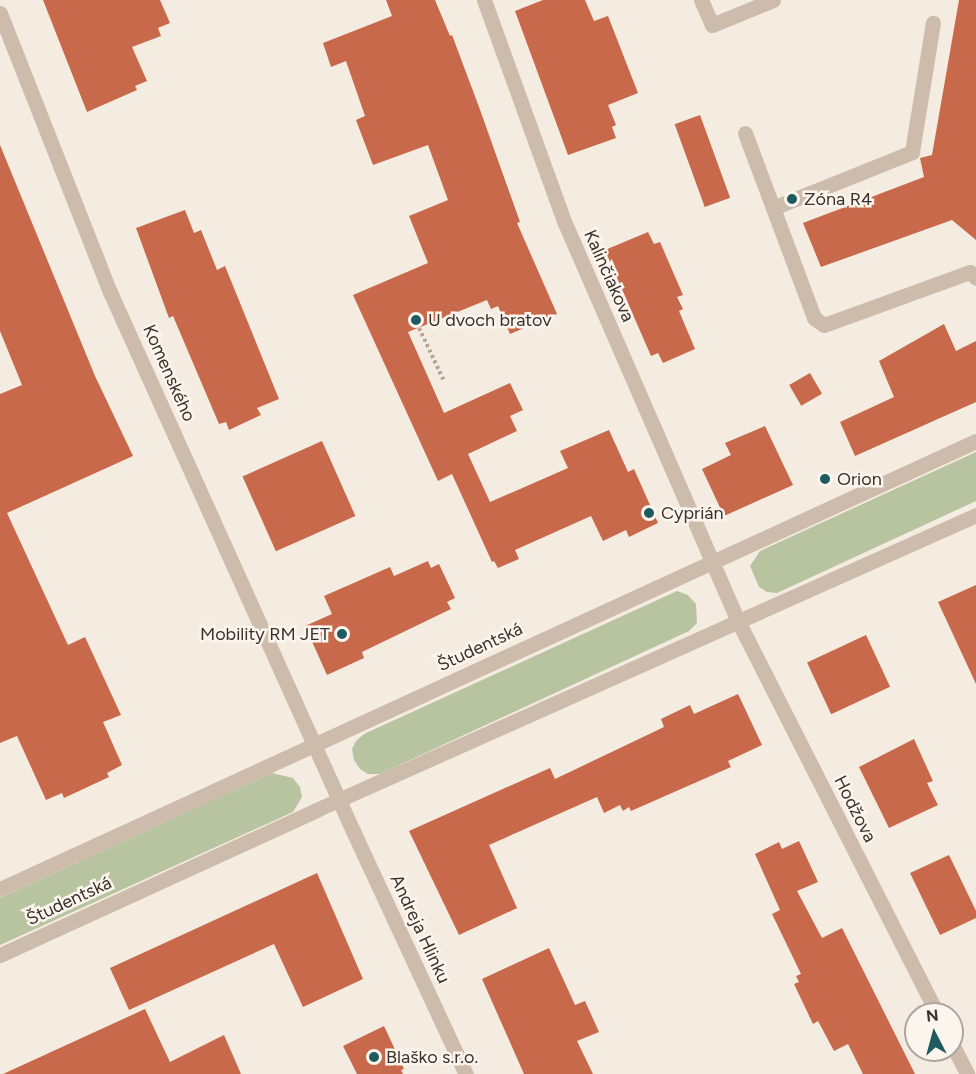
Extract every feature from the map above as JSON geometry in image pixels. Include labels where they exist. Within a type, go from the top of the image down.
[{"type":"street","name":"Kalinčiakova","points":[[484,0],[564,221],[738,621]]},
{"type":"street","points":[[701,0],[712,25],[773,0]]},
{"type":"street","name":"Komenského","points":[[0,13],[110,292],[339,800]]},
{"type":"street","points":[[773,208],[912,152],[933,23]]},
{"type":"street","points":[[745,133],[814,318],[824,325],[970,273],[976,278]]},
{"type":"street","name":"Študentská","points":[[0,889],[976,441]]},
{"type":"street","name":"Študentská","points":[[0,955],[339,800],[976,515]]},
{"type":"street","name":"Hodžova","points":[[738,621],[931,1002]]},
{"type":"street","name":"Andreja Hlinku","points":[[339,800],[466,1074]]},
{"type":"path","points":[[419,328],[444,381]]},
{"type":"green space","points":[[976,452],[976,501],[777,593],[767,592],[759,587],[750,566],[760,551]]},
{"type":"green space","points":[[677,591],[688,595],[696,604],[697,623],[689,631],[380,774],[368,774],[360,769],[354,760],[352,749],[356,741],[364,734]]},
{"type":"green space","points":[[272,773],[293,778],[300,787],[302,797],[293,812],[0,945],[0,898]]},
{"type":"building","points":[[43,0],[160,0],[170,23],[158,28],[161,36],[132,47],[147,81],[135,86],[137,90],[87,112]]},
{"type":"building","points":[[386,0],[435,0],[450,36],[452,35],[479,107],[520,222],[517,223],[557,314],[510,334],[498,306],[491,309],[487,300],[408,332],[444,413],[510,383],[523,410],[510,416],[517,431],[468,454],[490,502],[568,468],[560,451],[609,430],[628,472],[634,469],[658,523],[629,537],[626,530],[603,541],[591,516],[515,550],[519,559],[498,568],[494,561],[492,562],[452,474],[438,481],[353,295],[428,263],[409,216],[448,200],[428,145],[373,165],[356,120],[365,116],[346,61],[331,67],[323,43],[392,16]]},
{"type":"building","points":[[543,0],[585,0],[594,21],[608,16],[638,93],[608,105],[616,125],[612,127],[616,138],[568,155],[515,11]]},
{"type":"building","points":[[959,0],[976,0],[976,240],[952,220],[821,267],[803,223],[924,177],[920,158],[932,155]]},
{"type":"building","points":[[700,115],[730,198],[705,207],[675,124]]},
{"type":"building","points":[[0,145],[95,376],[133,456],[7,513],[68,645],[85,637],[121,715],[103,722],[122,765],[107,773],[109,777],[64,798],[62,793],[46,800],[17,736],[0,743],[0,394],[22,385],[0,331]]},
{"type":"building","points":[[185,210],[194,233],[201,230],[217,270],[225,266],[279,399],[257,408],[261,415],[229,430],[226,422],[219,424],[173,316],[169,318],[136,228]]},
{"type":"building","points":[[648,232],[654,244],[660,242],[683,295],[677,297],[683,309],[679,311],[695,349],[663,363],[658,353],[651,356],[605,250]]},
{"type":"building","points":[[944,324],[956,351],[976,341],[976,402],[855,456],[840,422],[894,397],[879,361]]},
{"type":"building","points":[[810,373],[822,394],[801,406],[789,385]]},
{"type":"building","points":[[765,426],[793,485],[724,516],[702,469],[731,455],[725,443]]},
{"type":"building","points":[[322,441],[355,516],[276,551],[243,476]]},
{"type":"building","points":[[428,561],[431,568],[439,564],[455,598],[447,602],[451,609],[362,652],[364,658],[327,675],[305,626],[332,614],[324,596],[390,567],[394,576]]},
{"type":"building","points":[[976,585],[976,684],[938,602]]},
{"type":"building","points":[[866,635],[890,687],[831,714],[807,662]]},
{"type":"building","points":[[738,694],[762,745],[728,761],[731,767],[631,811],[629,807],[623,811],[620,805],[604,813],[597,797],[489,845],[517,908],[459,935],[409,831],[550,768],[555,779],[664,727],[661,719],[690,705],[694,714]]},
{"type":"building","points":[[914,739],[933,781],[927,783],[938,805],[889,828],[859,767]]},
{"type":"building","points":[[799,841],[818,882],[797,891],[822,938],[842,928],[904,1052],[904,1062],[909,1062],[915,1074],[863,1074],[848,1044],[834,1051],[818,1021],[813,1024],[794,984],[799,982],[796,976],[801,974],[772,914],[780,910],[755,854],[779,842],[782,849]]},
{"type":"building","points":[[949,855],[976,911],[976,918],[940,935],[910,873]]},
{"type":"building","points":[[317,873],[363,979],[303,1007],[274,944],[129,1010],[110,968]]},
{"type":"building","points":[[549,948],[575,1005],[585,1001],[599,1032],[577,1041],[593,1074],[524,1074],[482,979]]},
{"type":"building","points":[[145,1009],[170,1062],[224,1035],[241,1074],[3,1074]]},
{"type":"building","name":"Blaško s.r.o.","points":[[384,1026],[404,1069],[401,1070],[403,1074],[357,1074],[343,1046]]},
{"type":"place","name":"Zóna R4","points":[[792,199]]},
{"type":"place","name":"U dvoch bratov","points":[[416,320]]},
{"type":"place","name":"Orion","points":[[825,479]]},
{"type":"place","name":"Cyprián","points":[[649,513]]},
{"type":"place","name":"Mobility RM JET","points":[[342,634]]},
{"type":"place","name":"Blaško s.r.o.","points":[[374,1057]]}]
